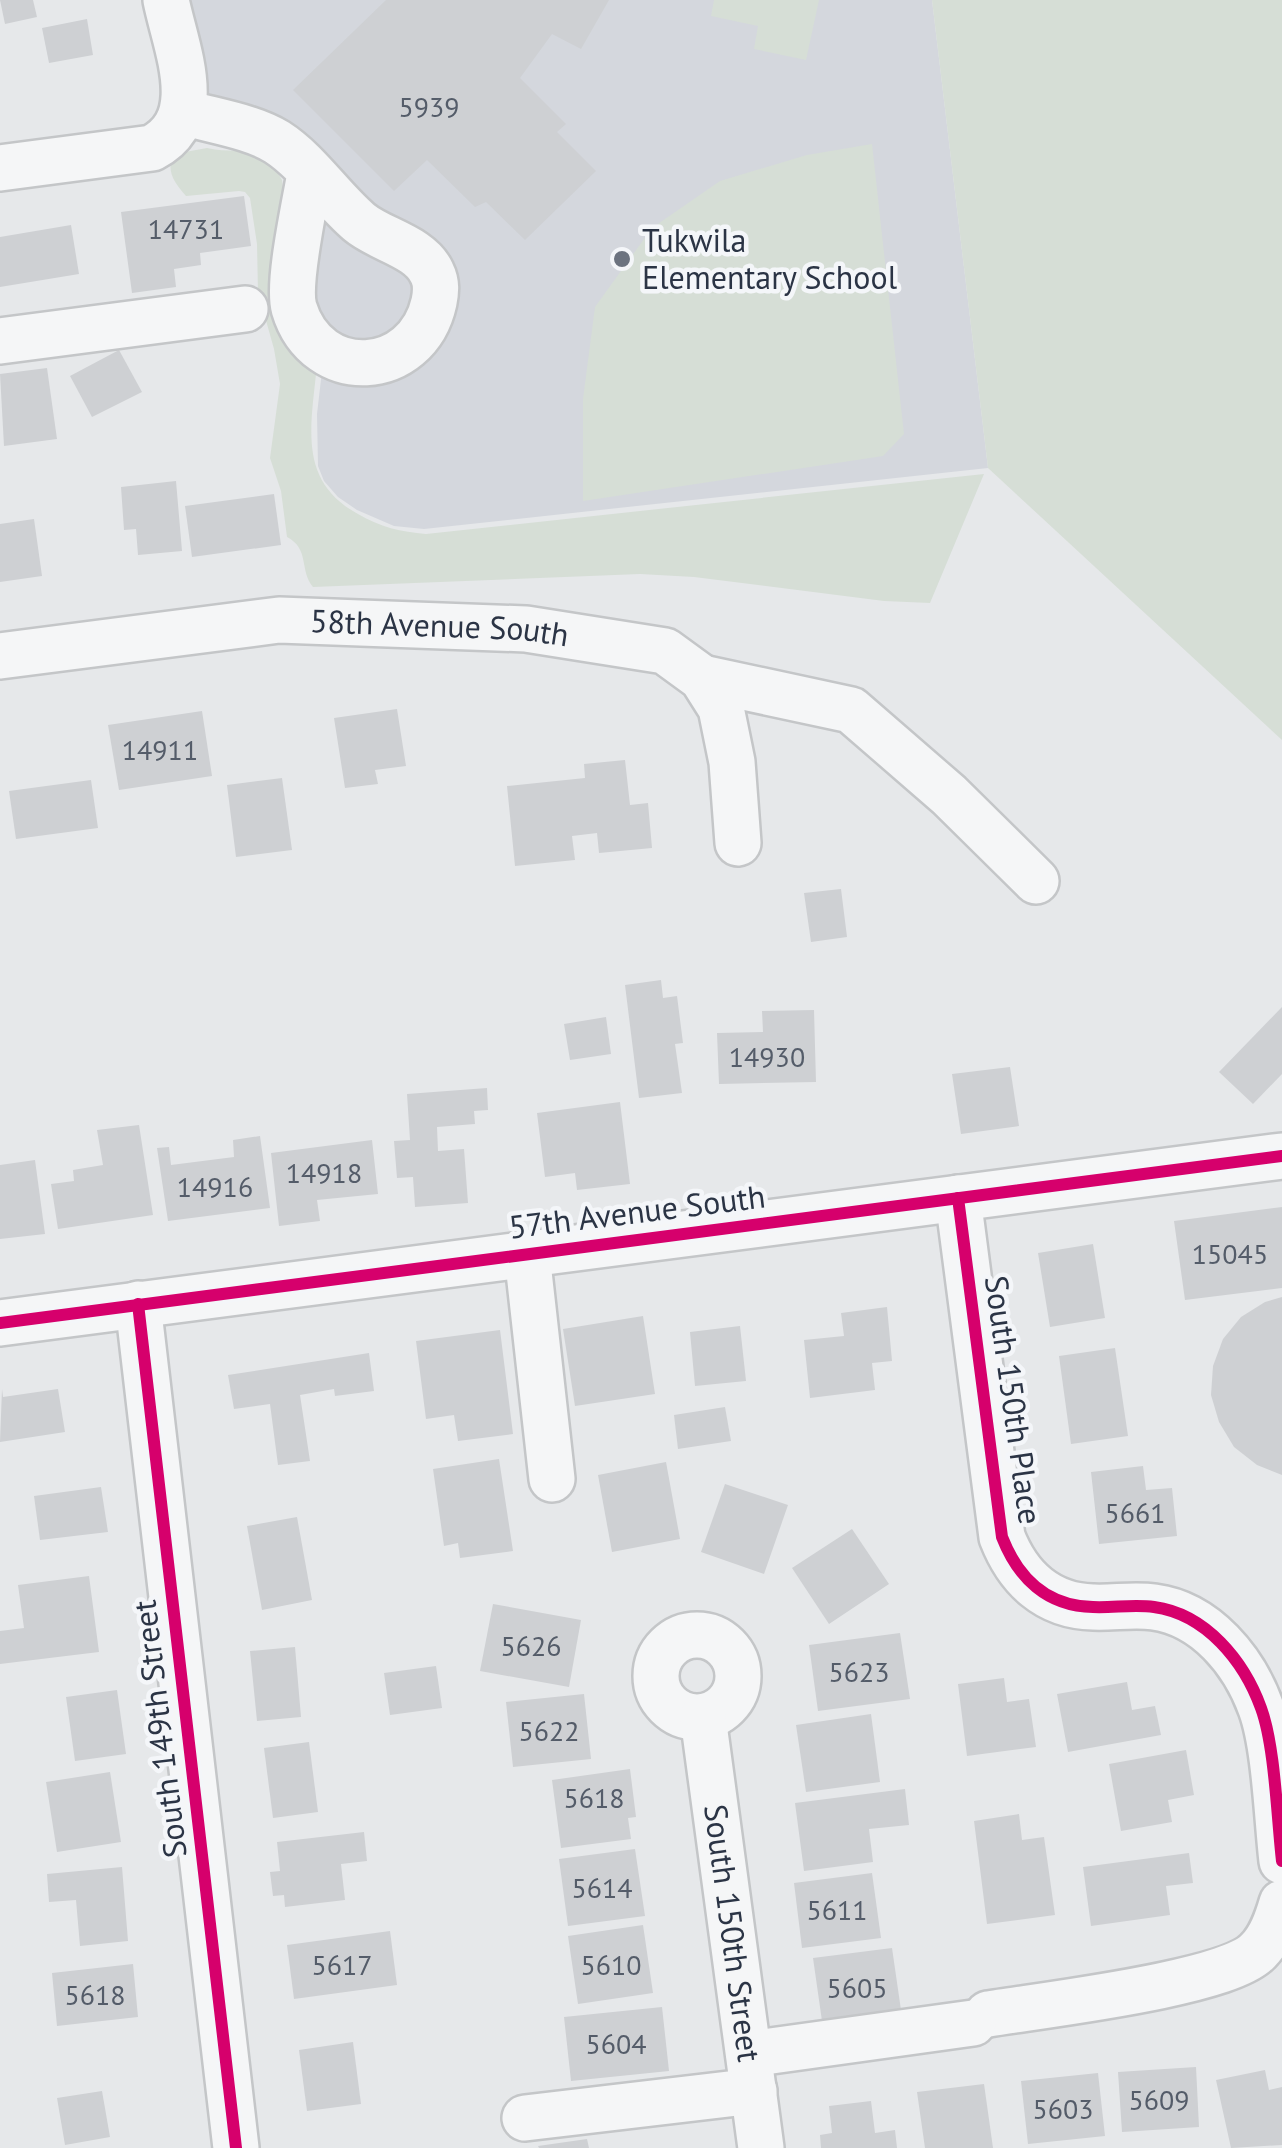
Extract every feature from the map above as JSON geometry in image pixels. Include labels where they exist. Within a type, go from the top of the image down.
[{"type":"street","points":[[0,168],[152,148],[177,125],[185,88],[166,0]]},
{"type":"street","points":[[177,125],[263,136],[280,144],[310,173]]},
{"type":"street","points":[[0,342],[245,309]]},
{"type":"street","name":"58th Avenue South","points":[[0,656],[279,620],[526,628],[665,650],[702,678],[721,708],[732,762],[738,843]]},
{"type":"street","points":[[702,678],[851,710],[949,794],[1036,880]]},
{"type":"street","name":"57th Avenue South","points":[[0,1322],[1282,1156]]},
{"type":"street","name":"South 150th Place","points":[[958,1198],[1002,1537],[1010,1558],[1038,1590],[1059,1602],[1088,1608],[1151,1606],[1175,1611],[1225,1646],[1247,1676],[1262,1711],[1282,1861]]},
{"type":"street","points":[[527,1254],[552,1479]]},
{"type":"street","name":"South 149th Street","points":[[138,1304],[236,2148]]},
{"type":"street","name":"South 150th Street","points":[[703,1717],[762,2148]]},
{"type":"street","points":[[525,2118],[1229,1969],[1258,1951],[1274,1928],[1282,1903]]},
{"type":"shaded area","name":"Tukwila Elementary School","points":[[189,0],[932,0],[988,468],[424,529],[394,526],[357,510],[338,497],[324,481],[318,466],[317,414],[322,371],[290,183],[281,167],[234,143],[215,146]]},
{"type":"shaded area","points":[[714,0],[819,0],[806,60],[754,49],[758,26],[711,16]]},
{"type":"shaded area","points":[[932,0],[1282,0],[1282,740],[988,468]]},
{"type":"shaded area","points":[[872,144],[904,434],[883,456],[583,501],[583,399],[595,307],[652,228],[720,181],[807,155]]},
{"type":"shaded area","points":[[207,148],[258,154],[282,180],[306,365],[316,374],[313,454],[326,487],[358,514],[391,528],[426,534],[984,474],[930,603],[640,574],[313,587],[299,547],[287,537],[281,491],[270,458],[280,384],[258,292],[257,244],[250,198],[239,191],[186,196],[171,171],[174,154]]},
{"type":"building","points":[[0,0],[33,0],[37,17],[5,24]]},
{"type":"building","points":[[386,0],[609,0],[581,49],[552,34],[520,78],[566,124],[557,132],[596,171],[525,240],[486,202],[475,207],[427,160],[394,191],[293,90]]},
{"type":"building","points":[[87,19],[93,55],[49,63],[42,28]]},
{"type":"building","points":[[244,196],[251,246],[200,253],[201,265],[174,269],[176,287],[132,293],[121,212]]},
{"type":"building","points":[[71,225],[79,274],[0,287],[0,237]]},
{"type":"building","points":[[119,350],[142,392],[92,417],[70,376]]},
{"type":"building","points":[[47,368],[57,439],[4,446],[0,374]]},
{"type":"building","points":[[176,481],[182,551],[138,555],[136,529],[124,530],[121,487]]},
{"type":"building","points":[[274,494],[281,545],[192,557],[185,506]]},
{"type":"building","points":[[34,519],[42,576],[0,582],[0,524]]},
{"type":"building","points":[[397,709],[406,766],[375,770],[378,784],[345,788],[334,718]]},
{"type":"building","points":[[202,711],[212,776],[119,790],[108,725]]},
{"type":"building","points":[[625,760],[630,805],[648,803],[652,848],[599,853],[597,833],[572,836],[575,860],[515,866],[507,786],[585,778],[584,764]]},
{"type":"building","points":[[282,778],[292,850],[236,857],[227,785]]},
{"type":"building","points":[[91,780],[98,828],[16,839],[9,791]]},
{"type":"building","points":[[841,889],[847,937],[811,942],[804,893]]},
{"type":"building","points":[[661,980],[663,998],[677,996],[683,1043],[675,1044],[682,1093],[639,1098],[625,985]]},
{"type":"building","points":[[1282,1007],[1282,1074],[1253,1104],[1219,1072]]},
{"type":"building","points":[[814,1010],[816,1082],[719,1084],[717,1033],[763,1032],[762,1011]]},
{"type":"building","points":[[606,1017],[611,1054],[570,1060],[564,1024]]},
{"type":"building","points":[[1010,1067],[1019,1126],[961,1134],[952,1074]]},
{"type":"building","points":[[487,1088],[488,1110],[474,1111],[475,1124],[437,1127],[438,1151],[464,1149],[468,1203],[415,1207],[413,1177],[397,1178],[394,1141],[410,1140],[407,1094]]},
{"type":"building","points":[[620,1102],[630,1184],[577,1190],[575,1173],[545,1177],[537,1113]]},
{"type":"building","points":[[139,1125],[153,1215],[58,1229],[51,1184],[74,1181],[73,1170],[103,1165],[97,1130]]},
{"type":"building","points":[[260,1136],[270,1208],[168,1221],[157,1148],[169,1147],[171,1165],[234,1157],[233,1140]]},
{"type":"building","points":[[372,1140],[378,1194],[317,1200],[320,1221],[279,1226],[271,1153]]},
{"type":"building","points":[[35,1160],[45,1234],[0,1239],[0,1165]]},
{"type":"building","points":[[1282,1207],[1282,1288],[1185,1300],[1174,1221]]},
{"type":"building","points":[[1093,1244],[1105,1318],[1050,1327],[1038,1253]]},
{"type":"building","points":[[1282,1297],[1282,1475],[1257,1465],[1234,1447],[1219,1422],[1211,1395],[1213,1366],[1223,1339],[1241,1317]]},
{"type":"building","points":[[887,1307],[892,1361],[872,1363],[875,1390],[810,1398],[804,1340],[844,1336],[841,1313]]},
{"type":"building","points":[[643,1316],[655,1394],[575,1406],[563,1329]]},
{"type":"building","points":[[740,1326],[746,1381],[695,1386],[690,1332]]},
{"type":"building","points":[[500,1330],[513,1434],[458,1441],[454,1415],[426,1419],[416,1341]]},
{"type":"building","points":[[1115,1348],[1128,1436],[1071,1444],[1059,1356]]},
{"type":"building","points":[[369,1353],[374,1391],[335,1396],[334,1389],[300,1395],[310,1461],[278,1465],[270,1404],[234,1409],[228,1375]]},
{"type":"building","points":[[2,1389],[3,1397],[58,1389],[65,1432],[0,1442]]},
{"type":"building","points":[[725,1407],[731,1441],[678,1449],[674,1415]]},
{"type":"building","points":[[499,1459],[513,1551],[460,1558],[458,1543],[444,1546],[433,1469]]},
{"type":"building","points":[[666,1462],[680,1539],[612,1552],[598,1475]]},
{"type":"building","points":[[1143,1466],[1146,1490],[1172,1488],[1177,1536],[1099,1544],[1091,1472]]},
{"type":"building","points":[[725,1484],[788,1505],[764,1574],[701,1552]]},
{"type":"building","points":[[101,1487],[108,1532],[40,1540],[34,1496]]},
{"type":"building","points":[[297,1517],[312,1600],[262,1610],[247,1526]]},
{"type":"building","points":[[852,1529],[889,1584],[829,1624],[792,1568]]},
{"type":"building","points":[[89,1576],[99,1652],[0,1664],[0,1631],[24,1628],[18,1585]]},
{"type":"building","points":[[493,1604],[581,1620],[569,1687],[480,1671]]},
{"type":"building","points":[[900,1633],[910,1699],[818,1711],[809,1645]]},
{"type":"building","points":[[295,1647],[301,1717],[257,1721],[250,1651]]},
{"type":"building","points":[[436,1666],[442,1708],[390,1715],[384,1673]]},
{"type":"building","points":[[1004,1678],[1007,1702],[1029,1699],[1036,1747],[967,1756],[958,1684]]},
{"type":"building","points":[[1127,1682],[1132,1710],[1155,1706],[1161,1735],[1068,1752],[1057,1694]]},
{"type":"building","points":[[117,1690],[126,1754],[75,1761],[66,1697]]},
{"type":"building","points":[[584,1694],[591,1759],[513,1767],[506,1702]]},
{"type":"building","points":[[871,1714],[880,1782],[806,1792],[796,1725]]},
{"type":"building","points":[[309,1742],[318,1812],[273,1818],[264,1748]]},
{"type":"building","points":[[1186,1750],[1194,1795],[1168,1800],[1172,1822],[1121,1831],[1109,1764]]},
{"type":"building","points":[[630,1769],[636,1817],[628,1818],[631,1839],[561,1848],[552,1780]]},
{"type":"building","points":[[110,1772],[121,1842],[57,1852],[46,1782]]},
{"type":"building","points":[[905,1789],[909,1825],[869,1829],[873,1862],[804,1871],[795,1803]]},
{"type":"building","points":[[1019,1814],[1022,1840],[1044,1837],[1055,1915],[987,1924],[974,1821]]},
{"type":"building","points":[[364,1832],[367,1861],[341,1864],[345,1900],[285,1907],[284,1895],[273,1896],[270,1872],[280,1871],[277,1842]]},
{"type":"building","points":[[635,1849],[645,1916],[568,1926],[559,1859]]},
{"type":"building","points":[[1189,1853],[1193,1883],[1166,1886],[1170,1915],[1091,1926],[1083,1867]]},
{"type":"building","points":[[122,1867],[128,1941],[80,1946],[76,1900],[49,1902],[47,1874]]},
{"type":"building","points":[[872,1873],[881,1938],[802,1948],[794,1883]]},
{"type":"building","points":[[643,1925],[653,1993],[578,2004],[568,1936]]},
{"type":"building","points":[[390,1931],[397,1985],[294,1999],[287,1945]]},
{"type":"building","points":[[892,1948],[902,2017],[823,2028],[813,1958]]},
{"type":"building","points":[[133,1964],[138,2017],[57,2026],[52,1973]]},
{"type":"building","points":[[662,2007],[669,2071],[571,2081],[564,2017]]},
{"type":"building","points":[[353,2042],[361,2104],[307,2111],[299,2050]]},
{"type":"building","points":[[1196,2067],[1199,2127],[1122,2132],[1118,2072]]},
{"type":"building","points":[[1265,2070],[1269,2090],[1282,2087],[1282,2145],[1231,2148],[1216,2080]]},
{"type":"building","points":[[1098,2073],[1105,2136],[1028,2144],[1021,2081]]},
{"type":"building","points":[[984,2084],[993,2148],[925,2148],[917,2092]]},
{"type":"building","points":[[102,2091],[110,2137],[65,2145],[57,2098]]},
{"type":"building","points":[[871,2101],[875,2133],[895,2130],[897,2148],[821,2148],[820,2135],[832,2133],[829,2106]]},
{"type":"building","points":[[587,2139],[589,2148],[538,2146]]},
{"type":"cycle path","points":[[0,1323],[1282,1156]]},
{"type":"cycle path","points":[[958,1198],[1002,1537],[1009,1552],[1036,1587],[1062,1601],[1093,1607],[1146,1606],[1173,1611],[1221,1642],[1254,1690],[1266,1724],[1282,1861]]},
{"type":"cycle path","points":[[138,1304],[236,2148]]},
{"type":"place","name":"Tukwila Elementary School","points":[[622,259]]}]
